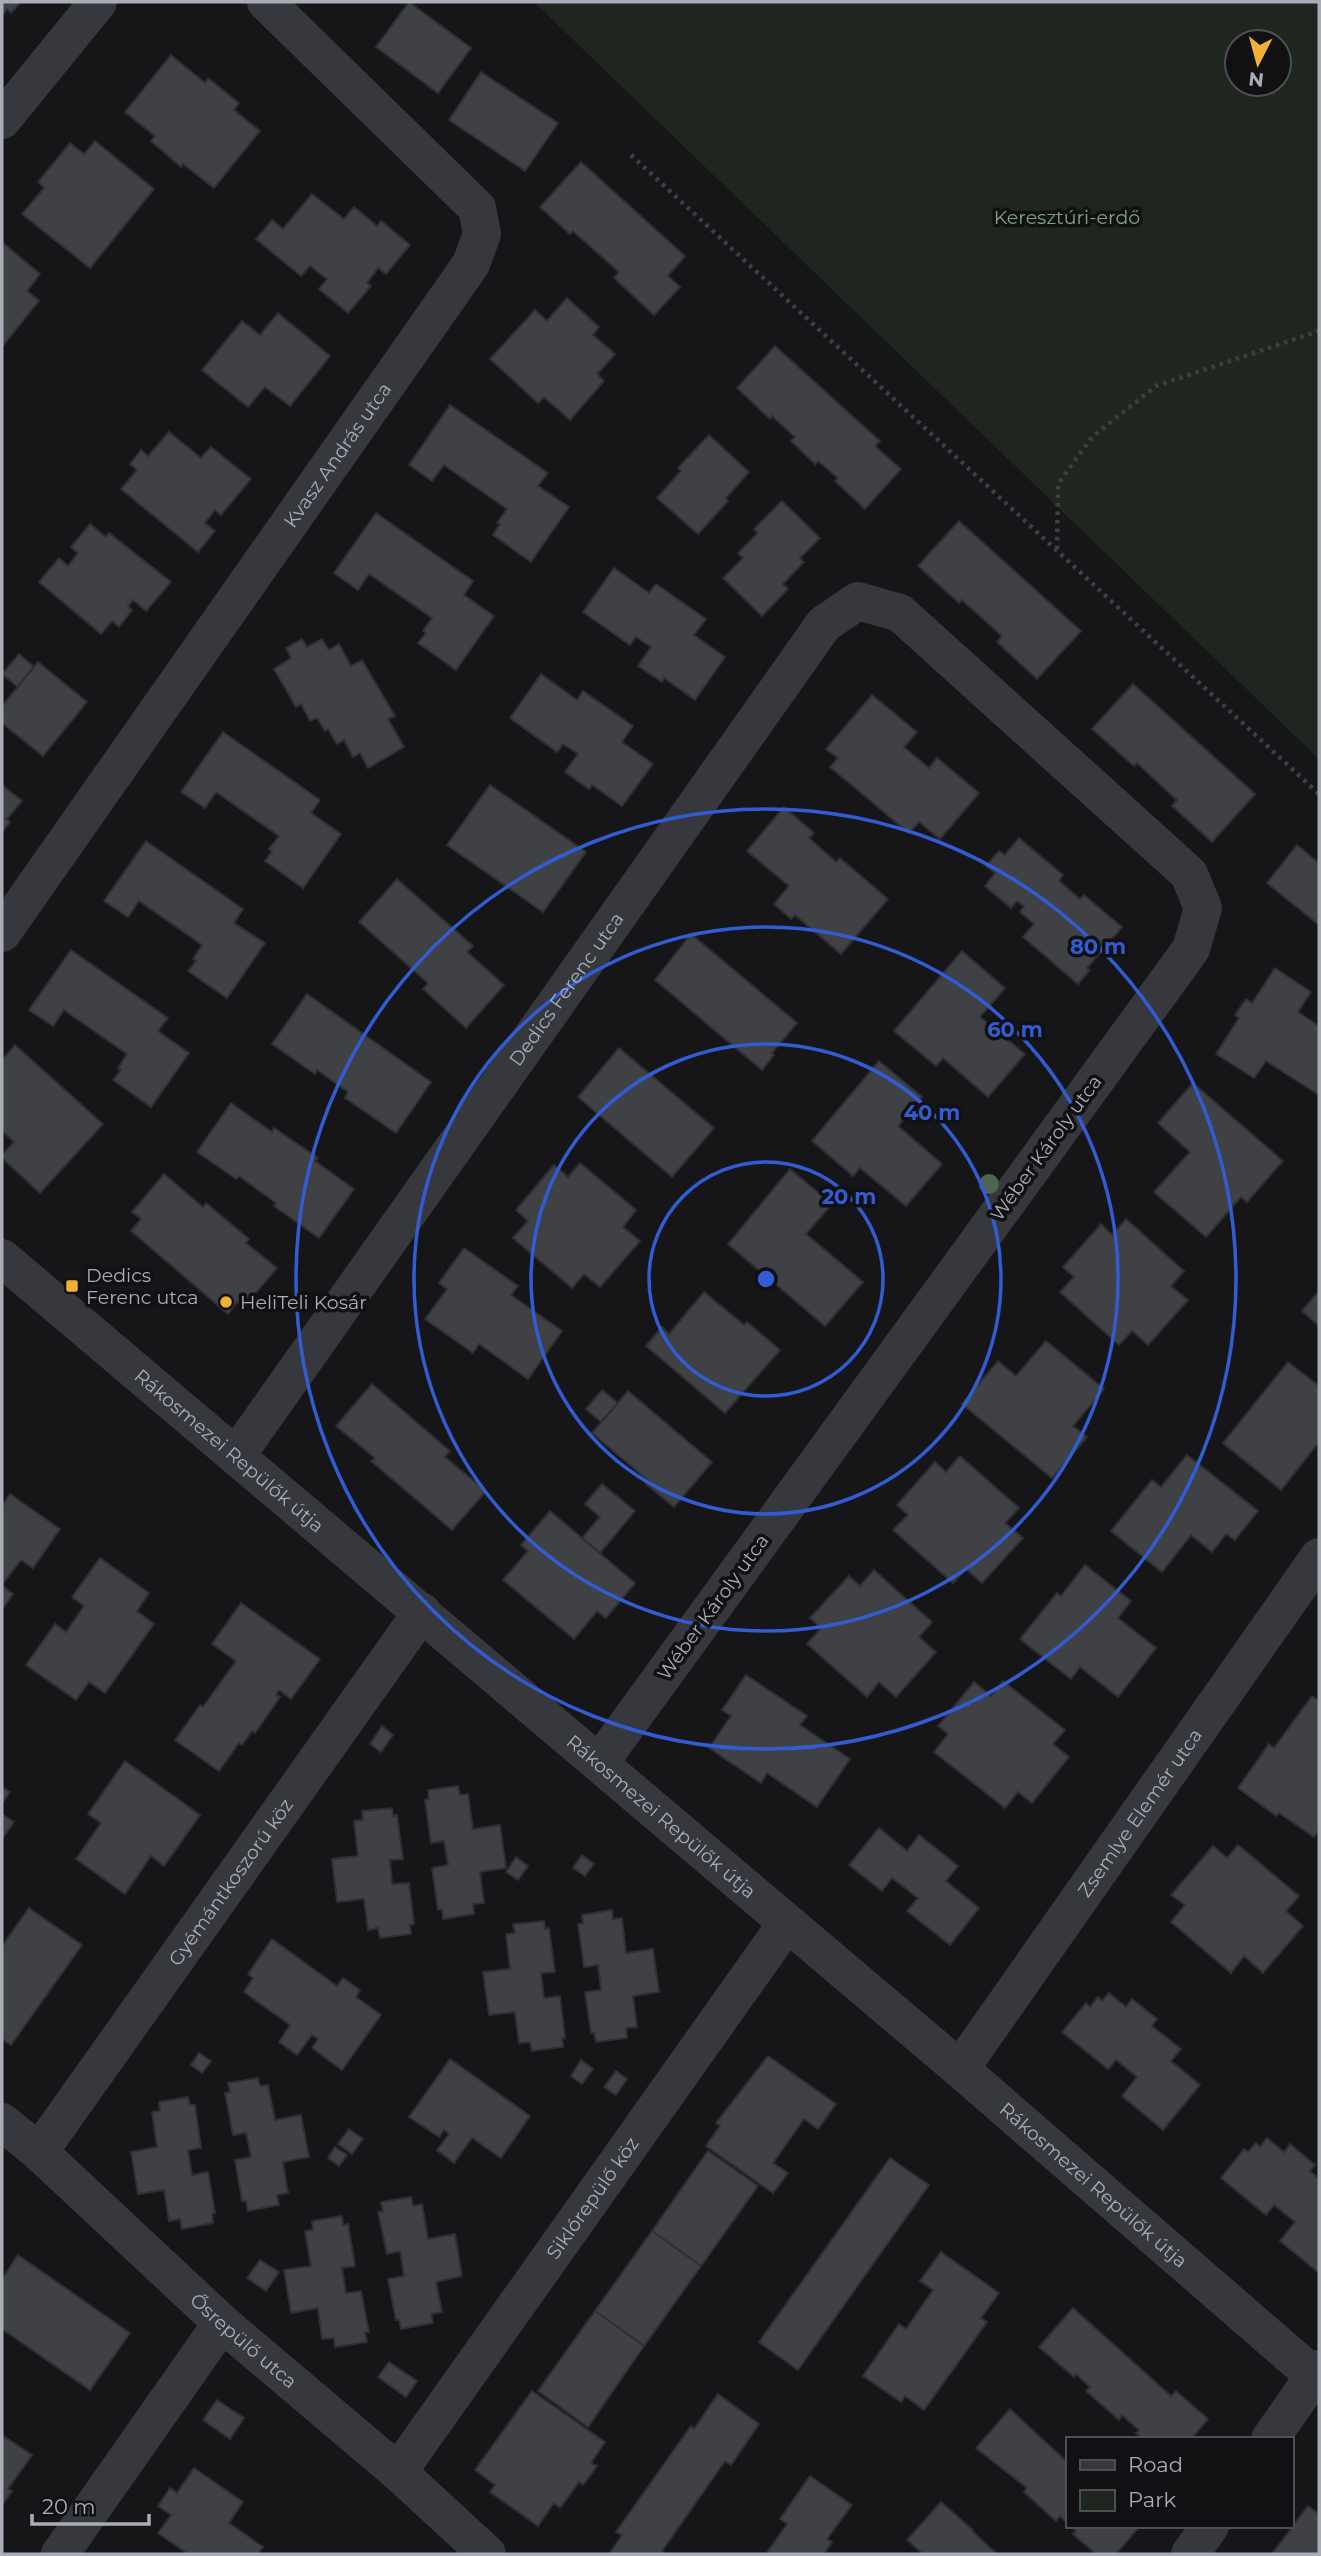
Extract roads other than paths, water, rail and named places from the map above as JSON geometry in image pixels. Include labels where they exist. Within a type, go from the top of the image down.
[{"type":"street","points":[[2,120],[98,2]]},
{"type":"street","name":"Kvasz András utca","points":[[2,933],[471,264],[482,234],[477,208],[266,2]]},
{"type":"street","name":"Dedics Ferenc utca","points":[[236,1456],[824,624],[858,601]]},
{"type":"street","name":"Wéber Károly utca","points":[[600,1762],[1191,949],[1203,908],[1189,874],[900,613],[858,601]]},
{"type":"street","name":"Rákosmezei Repülők útja","points":[[2,1258],[600,1762],[1317,2375]]},
{"type":"street","name":"Zsemlye Elemér utca","points":[[960,2069],[1319,1557]]},
{"type":"street","name":"Gyémántkoszorú köz","points":[[39,2152],[422,1612]]},
{"type":"street","name":"Siklórepülő köz","points":[[398,2472],[787,1923]]},
{"type":"street","name":"Ősrepülő utca","points":[[2,2122],[39,2152],[222,2323],[398,2472],[487,2554]]},
{"type":"street","points":[[60,2554],[222,2323]]},
{"type":"street","points":[[1271,2437],[1317,2375]]},
{"type":"street","points":[[1190,2554],[1209,2528]]},
{"type":"place","name":"Dedics Ferenc utca","points":[[72,1286]]},
{"type":"place","name":"HeliTeli Kosár","points":[[226,1302]]},
{"type":"park label","name":"Keresztúri-erdő","points":[[1067,217]]}]
